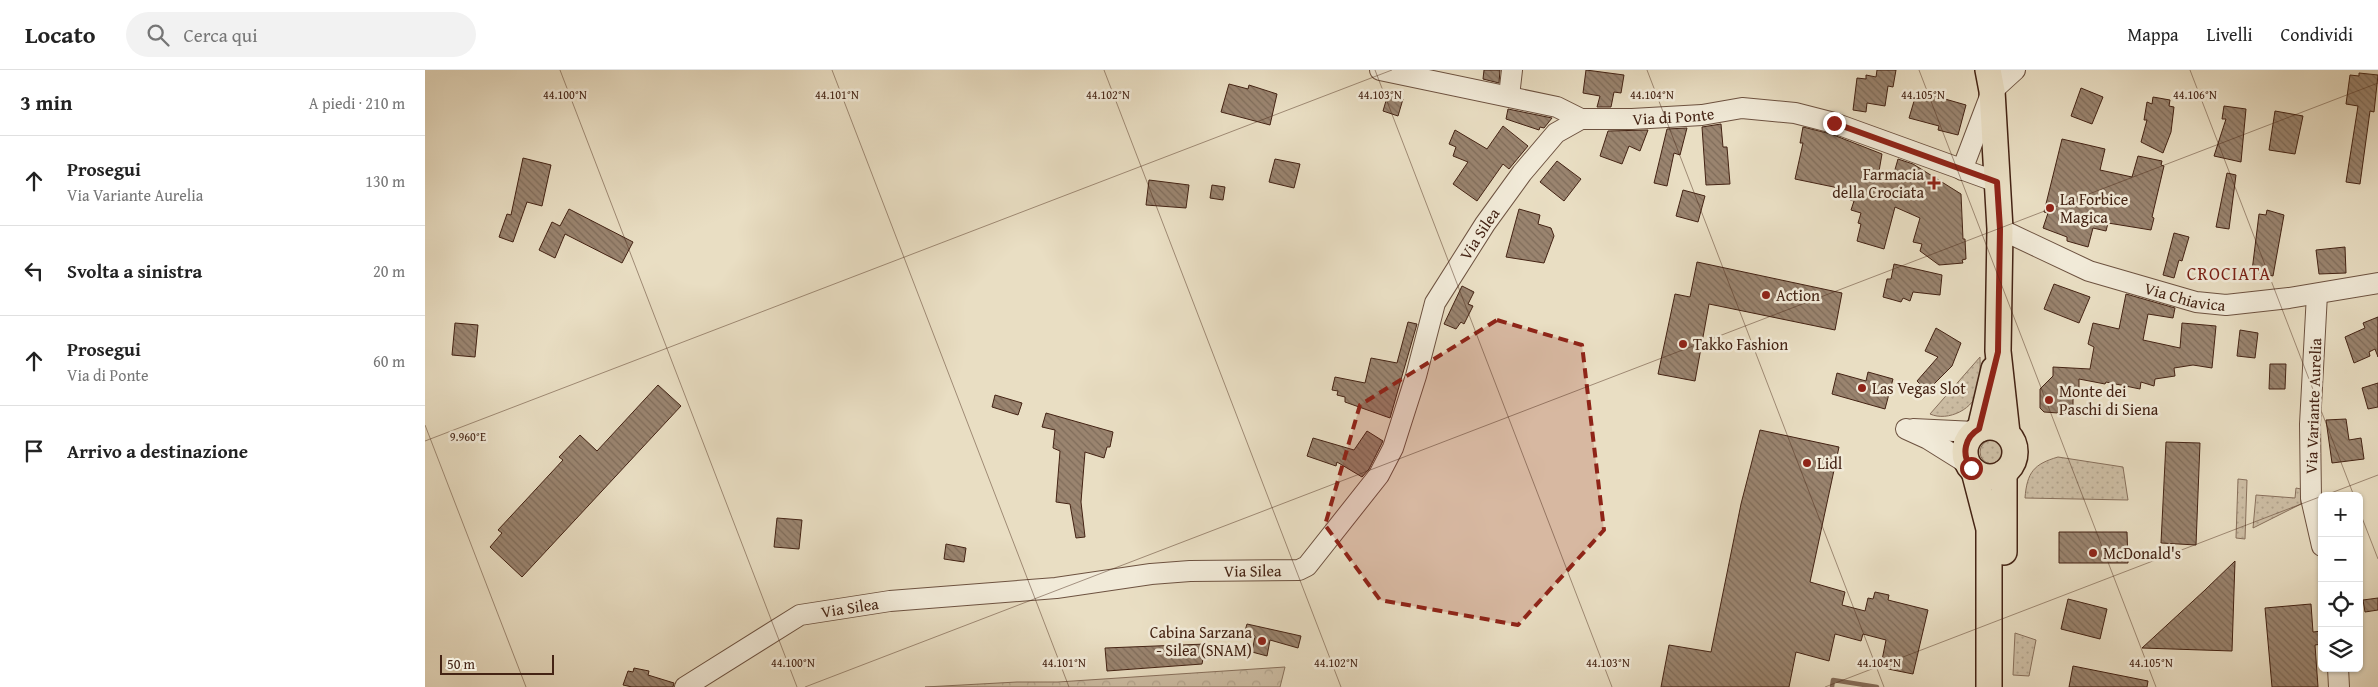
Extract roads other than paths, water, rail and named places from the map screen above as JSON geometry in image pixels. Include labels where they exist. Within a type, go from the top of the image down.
[{"type":"main road","points":[[1971,468],[1989,477],[2004,473],[2009,468],[2015,455],[2014,443],[2007,433],[1998,352],[2000,229],[1990,80]]},
{"type":"main road","points":[[1989,687],[1989,529],[1965,450],[1966,443],[1977,430],[1998,352]]},
{"type":"main road","points":[[1977,430],[1994,427],[2007,433]]},
{"type":"main road","points":[[2002,687],[2004,473]]},
{"type":"street","name":"Via di Ponte","points":[[1380,70],[1557,107],[1581,119],[1685,116],[1742,108],[1795,112],[1834,123],[1997,182]]},
{"type":"street","points":[[1509,96],[1512,70]]},
{"type":"street","points":[[1962,170],[1990,80],[2015,70]]},
{"type":"street","name":"Via Silea","points":[[685,687],[801,615],[890,601],[1057,588],[1151,574],[1190,571],[1299,570],[1307,566],[1379,475],[1393,448],[1416,376],[1435,303],[1485,224],[1521,173],[1556,132],[1581,119]]},
{"type":"street","name":"Via Chiavica","points":[[2000,229],[2089,272],[2196,302],[2226,305],[2317,294],[2378,282]]},
{"type":"street","name":"Via Variante Aurelia","points":[[2317,294],[2310,442],[2311,498],[2320,537]]},
{"type":"street","points":[[1971,468],[1928,439],[1906,429],[1977,430]]},
{"type":"street","points":[[2339,672],[2339,687]]},
{"type":"waterway","points":[[1832,687],[1833,680],[1877,687]]},
{"type":"place","name":"Farmacia della Crociata","points":[[1934,183]]},
{"type":"place","name":"La Forbice Magica","points":[[2050,208]]},
{"type":"place","name":"Action","points":[[1766,295]]},
{"type":"place","name":"Takko Fashion","points":[[1683,344]]},
{"type":"place","name":"Las Vegas Slot","points":[[1862,388]]},
{"type":"place","name":"Monte dei Paschi di Siena","points":[[2049,400]]},
{"type":"place","name":"Lidl","points":[[1807,463]]},
{"type":"place","name":"McDonald's","points":[[2093,553]]},
{"type":"place","name":"Cabina Sarzana - Silea (SNAM)","points":[[1262,641]]},
{"type":"district","name":"CROCIATA","points":[[2229,274]]}]
